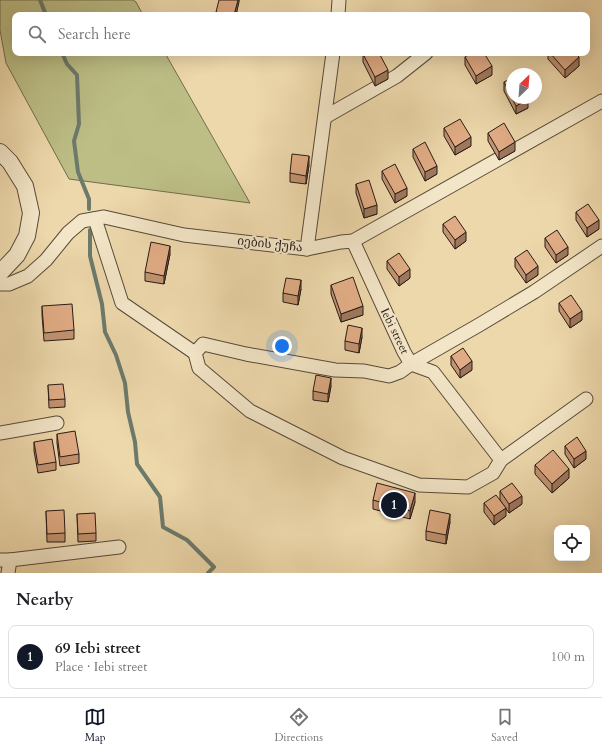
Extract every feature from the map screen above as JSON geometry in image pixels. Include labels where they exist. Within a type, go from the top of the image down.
[{"type":"street","points":[[338,12],[339,0]]},
{"type":"street","points":[[307,249],[333,56]]},
{"type":"street","points":[[325,117],[397,76],[422,56]]},
{"type":"street","name":"იების ქუჩა","points":[[0,284],[9,284],[28,276],[46,260],[68,233],[82,221],[104,217],[184,235],[307,249],[353,241],[602,101]]},
{"type":"street","points":[[0,152],[10,162],[25,186],[31,213],[27,236],[17,255],[0,274]]},
{"type":"street","points":[[95,219],[122,303],[195,353],[199,368],[250,411],[343,458],[419,485],[468,487],[493,472],[501,460],[586,399]]},
{"type":"street","name":"Iebi street","points":[[353,241],[404,352],[411,364],[433,372],[501,460]]},
{"type":"street","points":[[195,353],[203,344],[246,354],[334,370],[364,371],[389,376],[400,372],[411,364],[534,292],[602,246]]},
{"type":"street","points":[[0,433],[57,424]]},
{"type":"street","points":[[8,573],[5,560],[119,547]]},
{"type":"green space","points":[[0,0],[133,0],[136,2],[141,12],[12,12],[12,56],[167,56],[250,203],[69,179],[6,63],[0,30]]},
{"type":"building","points":[[219,0],[238,0],[235,12],[216,12]]},
{"type":"building","points":[[364,56],[381,56],[388,70],[375,77]]},
{"type":"building","points":[[486,56],[492,66],[476,76],[465,57]]},
{"type":"building","points":[[553,56],[579,57],[565,70]]},
{"type":"building","points":[[460,119],[471,137],[455,147],[444,128]]},
{"type":"building","points":[[504,123],[515,142],[499,152],[488,133]]},
{"type":"building","points":[[425,142],[437,166],[425,172],[413,149]]},
{"type":"building","points":[[292,154],[309,156],[306,176],[290,173]]},
{"type":"building","points":[[395,164],[407,188],[395,194],[382,171]]},
{"type":"building","points":[[369,180],[377,205],[364,209],[356,184]]},
{"type":"building","points":[[588,204],[599,220],[587,228],[576,212]]},
{"type":"building","points":[[455,216],[466,232],[455,240],[443,224]]},
{"type":"building","points":[[557,230],[568,247],[556,255],[545,238]]},
{"type":"building","points":[[151,242],[170,246],[164,276],[145,272]]},
{"type":"building","points":[[527,250],[538,266],[526,275],[515,258]]},
{"type":"building","points":[[399,253],[410,269],[399,277],[387,261]]},
{"type":"building","points":[[353,277],[363,306],[341,314],[331,285]]},
{"type":"building","points":[[286,278],[301,280],[298,296],[283,293]]},
{"type":"building","points":[[571,295],[582,311],[570,319],[559,303]]},
{"type":"building","points":[[72,304],[74,330],[44,333],[42,306]]},
{"type":"building","points":[[348,325],[362,328],[359,344],[345,341]]},
{"type":"building","points":[[463,348],[472,361],[460,370],[451,356]]},
{"type":"building","points":[[316,375],[331,378],[328,394],[313,391]]},
{"type":"building","points":[[63,384],[65,399],[49,400],[48,385]]},
{"type":"building","points":[[75,431],[79,454],[60,457],[57,434]]},
{"type":"building","points":[[577,437],[586,451],[574,459],[565,446]]},
{"type":"building","points":[[52,439],[56,462],[38,465],[34,442]]},
{"type":"building","points":[[553,450],[569,469],[552,484],[535,465]]},
{"type":"building","points":[[377,483],[415,493],[410,511],[373,500]]},
{"type":"building","points":[[512,483],[522,496],[509,504],[500,491]]},
{"type":"building","points":[[496,495],[506,508],[494,516],[484,503]]},
{"type":"building","points":[[64,510],[65,533],[47,534],[46,511]]},
{"type":"building","points":[[430,510],[450,514],[446,535],[426,531]]},
{"type":"building","points":[[95,513],[96,533],[78,534],[77,514]]},
{"type":"waterway","points":[[40,0],[45,12]]},
{"type":"waterway","points":[[63,56],[67,64],[77,75],[79,124],[74,141],[78,172],[89,199],[89,209]]},
{"type":"waterway","points":[[90,230],[90,256],[102,304],[105,332],[116,355],[125,383],[128,412],[135,442],[137,464],[160,497],[163,527],[187,540],[214,567],[208,573]]},
{"type":"place","name":"69 Iebi street","points":[[394,505]]}]
